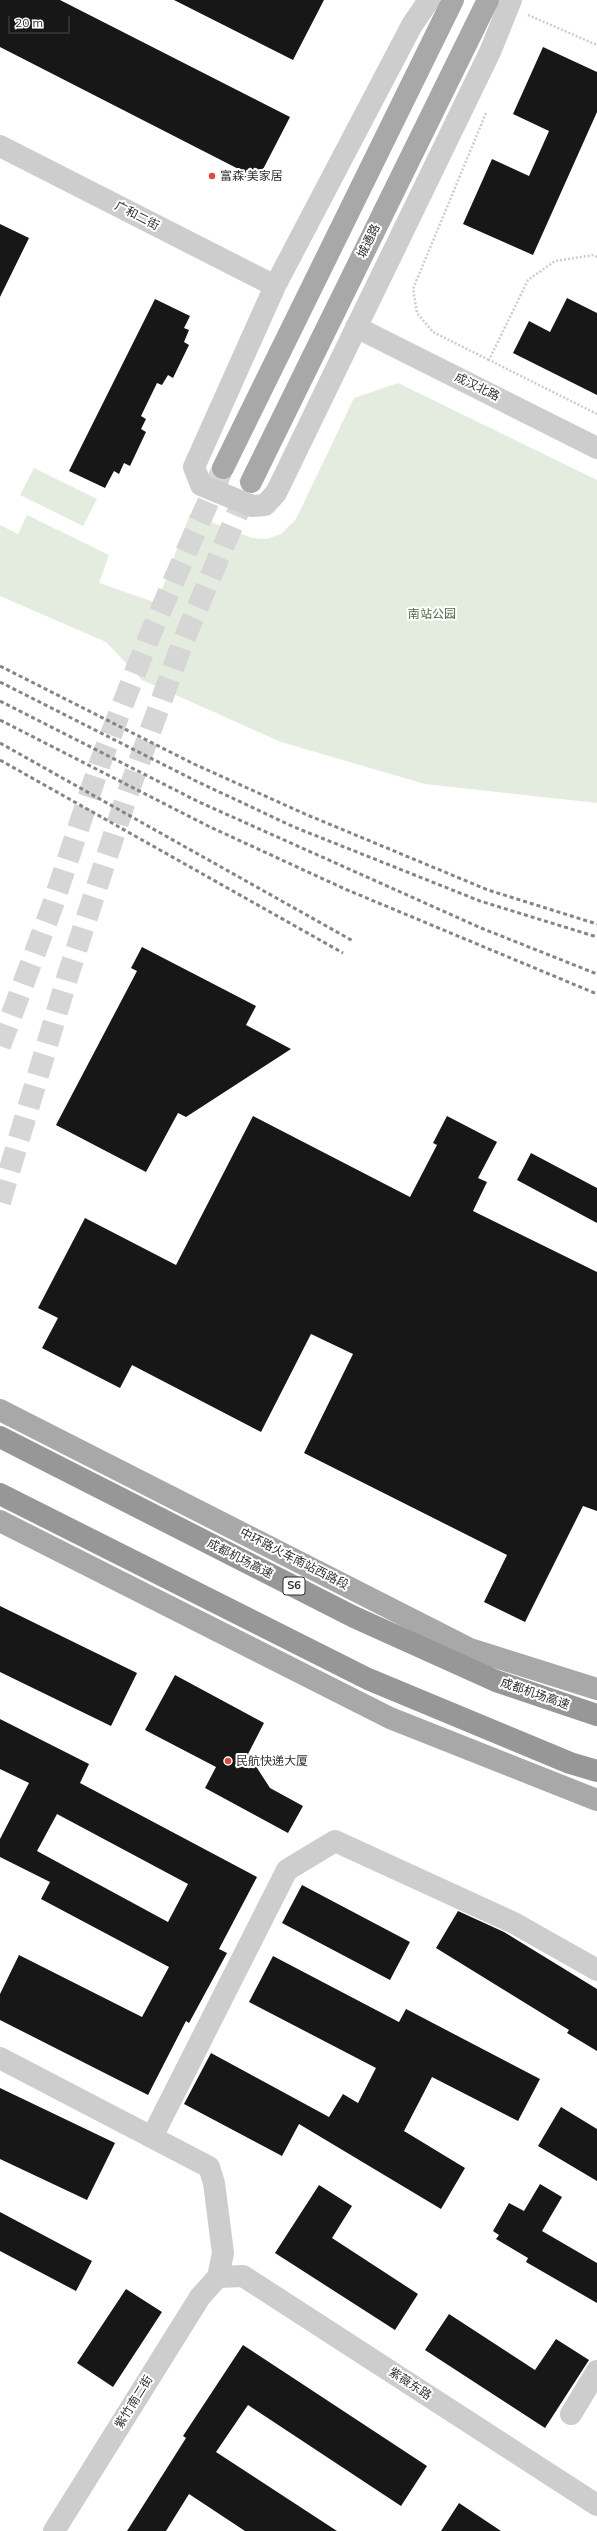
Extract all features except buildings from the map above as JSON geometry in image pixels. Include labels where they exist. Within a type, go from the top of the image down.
[{"type":"highway","name":"成都机场高速","points":[[0,1437],[354,1617],[496,1681],[597,1715]]},
{"type":"highway","points":[[0,1494],[368,1679],[570,1763],[597,1771]]},
{"type":"main road","points":[[223,468],[452,0]]},
{"type":"main road","name":"城通路","points":[[251,482],[488,0]]},
{"type":"main road","name":"中环路火车南站西路段","points":[[0,1410],[470,1649],[597,1689]]},
{"type":"main road","points":[[0,1521],[390,1718],[593,1799]]},
{"type":"street","points":[[428,0],[412,25],[274,286],[194,467],[201,485],[252,506],[265,505],[276,493],[490,52],[510,0]]},
{"type":"street","name":"广和二街","points":[[0,146],[274,286]]},
{"type":"street","name":"成汉北路","points":[[356,327],[597,448]]},
{"type":"street","points":[[152,2137],[287,1870],[335,1841],[514,1923],[597,1970]]},
{"type":"street","points":[[0,2058],[209,2167],[214,2183],[223,2253],[218,2277]]},
{"type":"street","name":"紫薇东路","points":[[218,2277],[243,2276],[597,2505]]},
{"type":"street","name":"紫竹南二街","points":[[54,2531],[200,2297],[218,2277]]},
{"type":"street","points":[[571,2414],[597,2370]]},
{"type":"path","points":[[525,23],[530,10]]},
{"type":"path","points":[[528,15],[597,45]]},
{"type":"path","points":[[487,111],[412,290],[417,313],[433,332],[597,414]]},
{"type":"path","points":[[489,360],[528,280],[555,261],[594,255],[597,257]]},
{"type":"green space","name":"南站公园","points":[[398,383],[597,480],[597,803],[425,784],[281,742],[142,680],[106,642],[0,596],[0,525],[18,534],[27,515],[109,555],[99,583],[157,603],[190,514],[252,538],[267,539],[281,534],[296,519],[354,398]]},
{"type":"green space","points":[[34,468],[97,499],[83,526],[20,495]]},
{"type":"tunnel","points":[[0,1046],[52,907],[100,763],[147,642],[223,468]]},
{"type":"tunnel","points":[[0,1202],[68,975],[126,798],[182,644],[250,484]]},
{"type":"railway","points":[[0,666],[194,764],[305,814],[488,890],[597,924]]},
{"type":"railway","points":[[0,682],[196,781],[294,827],[480,901],[597,937]]},
{"type":"railway","points":[[0,701],[199,802],[481,928],[597,974]]},
{"type":"railway","points":[[0,720],[208,826],[345,889],[597,994]]},
{"type":"railway","points":[[0,743],[353,941]]},
{"type":"railway","points":[[0,760],[343,953]]},
{"type":"place","name":"富森·美家居","points":[[212,176]]},
{"type":"place","name":"民航快递大厦","points":[[228,1761]]}]
